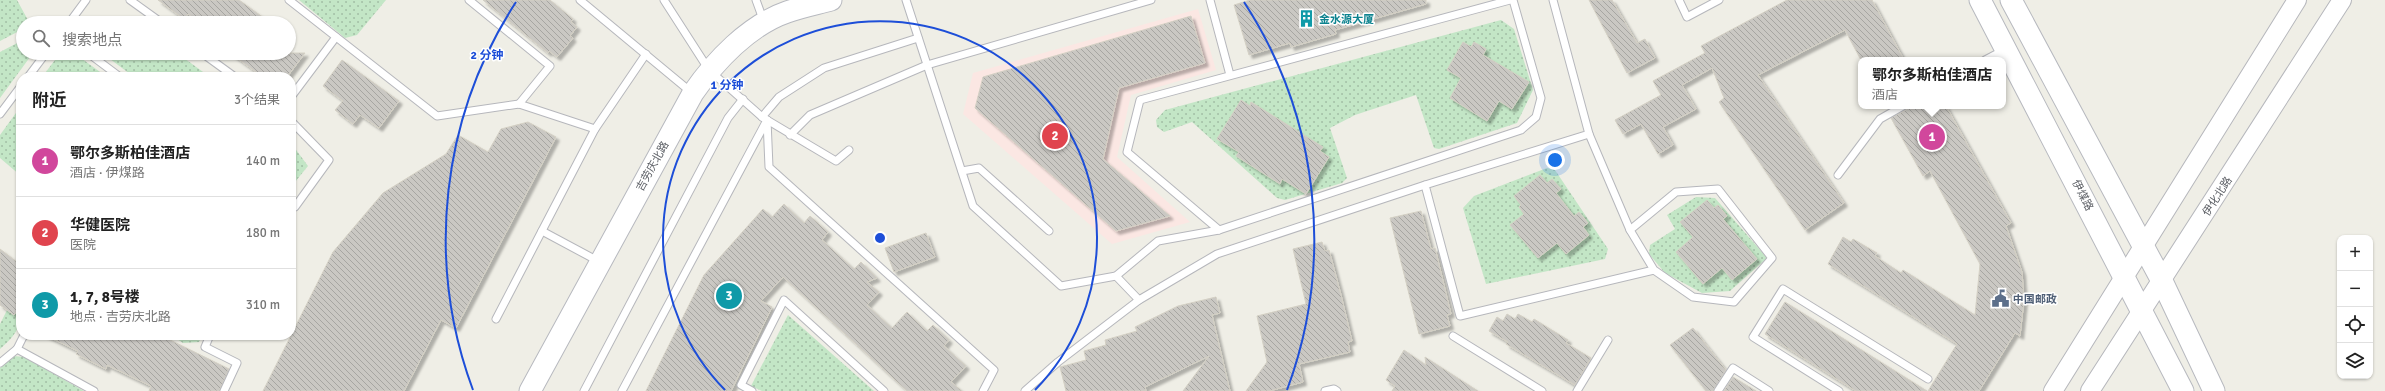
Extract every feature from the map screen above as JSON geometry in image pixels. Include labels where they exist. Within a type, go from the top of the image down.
[{"type":"main road","name":"吉劳庆北路","points":[[530,391],[692,93],[709,70],[746,34],[785,12],[831,0]]},
{"type":"main road","name":"伊煤路","points":[[1980,0],[2143,311],[2183,391]]},
{"type":"main road","points":[[2011,0],[2144,246],[2214,391]]},
{"type":"street","points":[[2053,391],[2297,0]]},
{"type":"street","name":"伊化北路","points":[[2090,391],[2143,311],[2342,0]]},
{"type":"lane","points":[[74,16],[86,0]]},
{"type":"lane","points":[[130,0],[152,16]]},
{"type":"lane","points":[[289,0],[437,116],[519,104],[595,129]]},
{"type":"lane","points":[[468,0],[550,66],[519,104]]},
{"type":"lane","points":[[580,0],[692,93]]},
{"type":"lane","points":[[664,0],[709,70],[765,118],[790,136],[836,161],[849,150]]},
{"type":"lane","points":[[756,0],[765,24]]},
{"type":"lane","points":[[906,0],[973,206],[1061,286],[1116,276],[1158,241],[1219,230],[1521,130],[1536,117],[1541,98],[1513,0]]},
{"type":"lane","points":[[790,136],[810,115],[927,65],[1151,0]]},
{"type":"lane","points":[[1210,0],[1230,75]]},
{"type":"lane","points":[[1219,230],[1127,152],[1140,100],[1510,0]]},
{"type":"lane","points":[[1553,0],[1589,134],[1630,230],[1654,270],[1693,297],[1734,302],[1772,258],[1718,189],[1676,192],[1630,230]]},
{"type":"lane","points":[[1679,0],[1687,17],[1719,0]]},
{"type":"lane","points":[[296,90],[336,37]]},
{"type":"lane","points":[[622,391],[765,118],[779,97],[824,68],[918,38]]},
{"type":"lane","points":[[1991,57],[2006,49]]},
{"type":"lane","points":[[496,319],[595,129],[646,54]]},
{"type":"lane","points":[[32,72],[41,60]]},
{"type":"lane","points":[[97,60],[113,72]]},
{"type":"lane","points":[[212,60],[228,72]]},
{"type":"lane","points":[[0,114],[16,93]]},
{"type":"lane","points":[[584,391],[728,118],[743,100]]},
{"type":"lane","points":[[1838,175],[1880,119],[1898,109]]},
{"type":"lane","points":[[765,118],[769,167],[994,370],[982,391]]},
{"type":"lane","points":[[296,126],[329,160],[296,206]]},
{"type":"lane","points":[[1025,391],[1058,362],[1139,300],[1217,254],[1425,185],[1589,134]]},
{"type":"lane","points":[[962,171],[979,168],[1049,231]]},
{"type":"lane","points":[[1425,185],[1460,316],[1654,270]]},
{"type":"lane","points":[[542,231],[599,262]]},
{"type":"lane","points":[[1116,276],[1139,300]]},
{"type":"lane","points":[[1839,391],[1753,337],[1783,290],[1928,379]]},
{"type":"lane","points":[[752,391],[741,385],[784,300],[884,391]]},
{"type":"lane","points":[[1454,336],[1542,391]]},
{"type":"lane","points":[[0,363],[17,349],[22,340]]},
{"type":"lane","points":[[208,340],[205,347],[237,363],[224,391]]},
{"type":"lane","points":[[1577,391],[1608,340]]},
{"type":"lane","points":[[17,349],[94,391]]},
{"type":"lane","points":[[1718,391],[1733,368],[1770,391]]},
{"type":"lane","points":[[1325,391],[1334,389],[1337,391]]},
{"type":"shaded area","points":[[1198,9],[1216,70],[1131,95],[1117,157],[1190,222],[1112,244],[963,114],[973,73]]},
{"type":"green space","points":[[0,0],[17,0],[26,16],[16,16],[16,33],[0,41]]},
{"type":"green space","points":[[299,0],[386,0],[357,35],[345,38]]},
{"type":"green space","points":[[1501,20],[1514,29],[1533,90],[1517,123],[1439,149],[1434,148],[1416,95],[1355,115],[1330,128],[1347,178],[1342,183],[1285,200],[1277,198],[1192,122],[1164,132],[1157,127],[1156,120],[1165,110]]},
{"type":"green space","points":[[16,44],[16,60],[28,60],[19,72],[16,72],[16,76],[0,98],[0,52]]},
{"type":"green space","points":[[55,60],[84,60],[100,72],[46,72]]},
{"type":"green space","points":[[111,60],[187,60],[203,72],[127,72]]},
{"type":"green space","points":[[16,113],[16,172],[0,158],[0,135]]},
{"type":"green space","points":[[296,150],[308,166],[296,181]]},
{"type":"green space","points":[[1547,168],[1555,170],[1608,249],[1605,259],[1486,284],[1463,208],[1474,196]]},
{"type":"green space","points":[[1696,197],[1715,198],[1767,258],[1730,291],[1702,293],[1665,273],[1649,254],[1650,245],[1675,229],[1667,215]]},
{"type":"green space","points":[[7,310],[14,315],[16,312],[16,330],[14,335],[0,349],[0,324]]},
{"type":"green space","points":[[788,315],[874,391],[762,391],[751,386]]},
{"type":"green space","points":[[178,340],[200,340],[199,342],[183,343]]},
{"type":"green space","points":[[14,356],[24,357],[84,391],[0,391],[0,368]]},
{"type":"building","points":[[158,0],[239,0],[261,16],[191,16],[188,14],[186,16],[180,16]]},
{"type":"building","points":[[483,0],[550,0],[573,19],[571,22],[577,27],[570,36],[573,38],[557,57],[549,51],[548,53]]},
{"type":"building","name":"金水源大厦","points":[[1250,0],[1426,0],[1426,4],[1335,30],[1336,34],[1291,47],[1290,43],[1249,55],[1234,5]]},
{"type":"building","points":[[1589,0],[1612,0],[1637,43],[1645,39],[1655,58],[1627,73]]},
{"type":"building","points":[[1787,0],[1872,0],[1902,57],[1859,57],[1845,30],[1758,75],[1844,203],[1805,230],[1719,102],[1724,98],[1712,68],[1682,85],[1696,109],[1663,127],[1673,145],[1658,154],[1641,124],[1623,134],[1615,120],[1661,95],[1653,81],[1705,53],[1701,46]]},
{"type":"building","points":[[1191,16],[1205,63],[1119,88],[1103,159],[1170,216],[1116,231],[975,108],[983,77]]},
{"type":"building","points":[[1463,42],[1471,47],[1474,42],[1486,49],[1483,55],[1529,82],[1512,109],[1499,101],[1487,121],[1450,98],[1461,78],[1447,70]]},
{"type":"building","points":[[296,53],[305,53],[291,72],[256,72],[240,60],[296,60]]},
{"type":"building","points":[[342,60],[399,101],[379,128],[360,115],[353,124],[335,110],[343,101],[323,86]]},
{"type":"building","points":[[1241,100],[1250,106],[1251,102],[1323,147],[1320,151],[1329,157],[1306,194],[1282,179],[1280,184],[1236,156],[1239,152],[1217,139]]},
{"type":"building","points":[[1948,109],[2011,223],[2006,226],[2022,272],[2024,300],[2020,336],[2015,333],[1979,391],[1928,391],[1957,344],[1828,264],[1843,237],[1851,242],[1853,239],[1877,253],[1875,256],[1901,273],[1903,270],[1975,315],[1980,264],[1930,171],[1923,176],[1891,118],[1906,110]]},
{"type":"building","points":[[528,122],[556,137],[456,328],[441,320],[404,391],[263,391],[289,340],[296,340],[296,325],[333,252],[383,193],[446,154],[458,135],[488,152],[501,129]]},
{"type":"building","points":[[1540,175],[1547,183],[1552,179],[1561,189],[1556,193],[1574,216],[1579,212],[1588,223],[1583,227],[1589,235],[1566,254],[1557,243],[1538,258],[1510,225],[1524,214],[1519,207],[1521,205],[1514,196]]},
{"type":"building","points":[[1707,200],[1714,208],[1718,205],[1727,216],[1723,219],[1757,259],[1732,280],[1722,268],[1703,284],[1676,252],[1693,237],[1680,222]]},
{"type":"building","points":[[784,204],[804,223],[810,216],[828,232],[822,240],[854,269],[861,262],[877,278],[867,282],[879,292],[867,305],[892,328],[907,312],[927,331],[933,325],[949,340],[944,346],[966,366],[951,382],[962,391],[907,391],[783,277],[761,301],[772,307],[731,391],[646,391],[704,275],[763,209],[772,217]]},
{"type":"building","points":[[1421,211],[1431,249],[1435,248],[1451,314],[1447,315],[1450,326],[1419,334],[1390,218]]},
{"type":"building","points":[[926,233],[935,257],[894,272],[885,248]]},
{"type":"building","points":[[1322,242],[1325,251],[1329,250],[1341,295],[1352,341],[1348,342],[1350,352],[1299,364],[1303,382],[1269,391],[1246,391],[1267,362],[1257,316],[1306,304],[1293,249]]},
{"type":"building","points":[[0,249],[16,261],[16,312],[14,315],[0,305]]},
{"type":"building","points":[[1216,297],[1220,313],[1212,315],[1230,391],[1183,391],[1209,356],[1145,387],[1146,391],[1066,391],[1060,367],[1086,360],[1084,351],[1106,345],[1105,340],[1137,331],[1135,327],[1178,306]]},
{"type":"building","points":[[1785,302],[1927,391],[1856,391],[1765,334]]},
{"type":"building","points":[[1507,314],[1515,319],[1518,314],[1532,322],[1534,319],[1568,340],[1566,343],[1591,358],[1575,385],[1506,344],[1508,342],[1489,331],[1497,317],[1503,321]]},
{"type":"building","points":[[1693,328],[1726,370],[1713,391],[1706,391],[1670,345]]},
{"type":"building","points":[[55,340],[170,340],[229,369],[219,391],[149,391],[151,386],[107,365],[106,369],[76,354],[78,351]]},
{"type":"building","points":[[1404,350],[1426,365],[1425,357],[1478,391],[1392,391],[1395,386],[1386,380]]},
{"type":"building","points":[[1733,377],[1756,391],[1724,391]]},
{"type":"place","name":"金水源大厦","points":[[1306,19]]},
{"type":"place","name":"华健医院","points":[[1055,136]]},
{"type":"place","name":"鄂尔多斯柏佳酒店","points":[[1932,137]]},
{"type":"place","name":"1, 7, 8号楼","points":[[729,296]]},
{"type":"place","name":"中国邮政","points":[[2000,299]]}]
